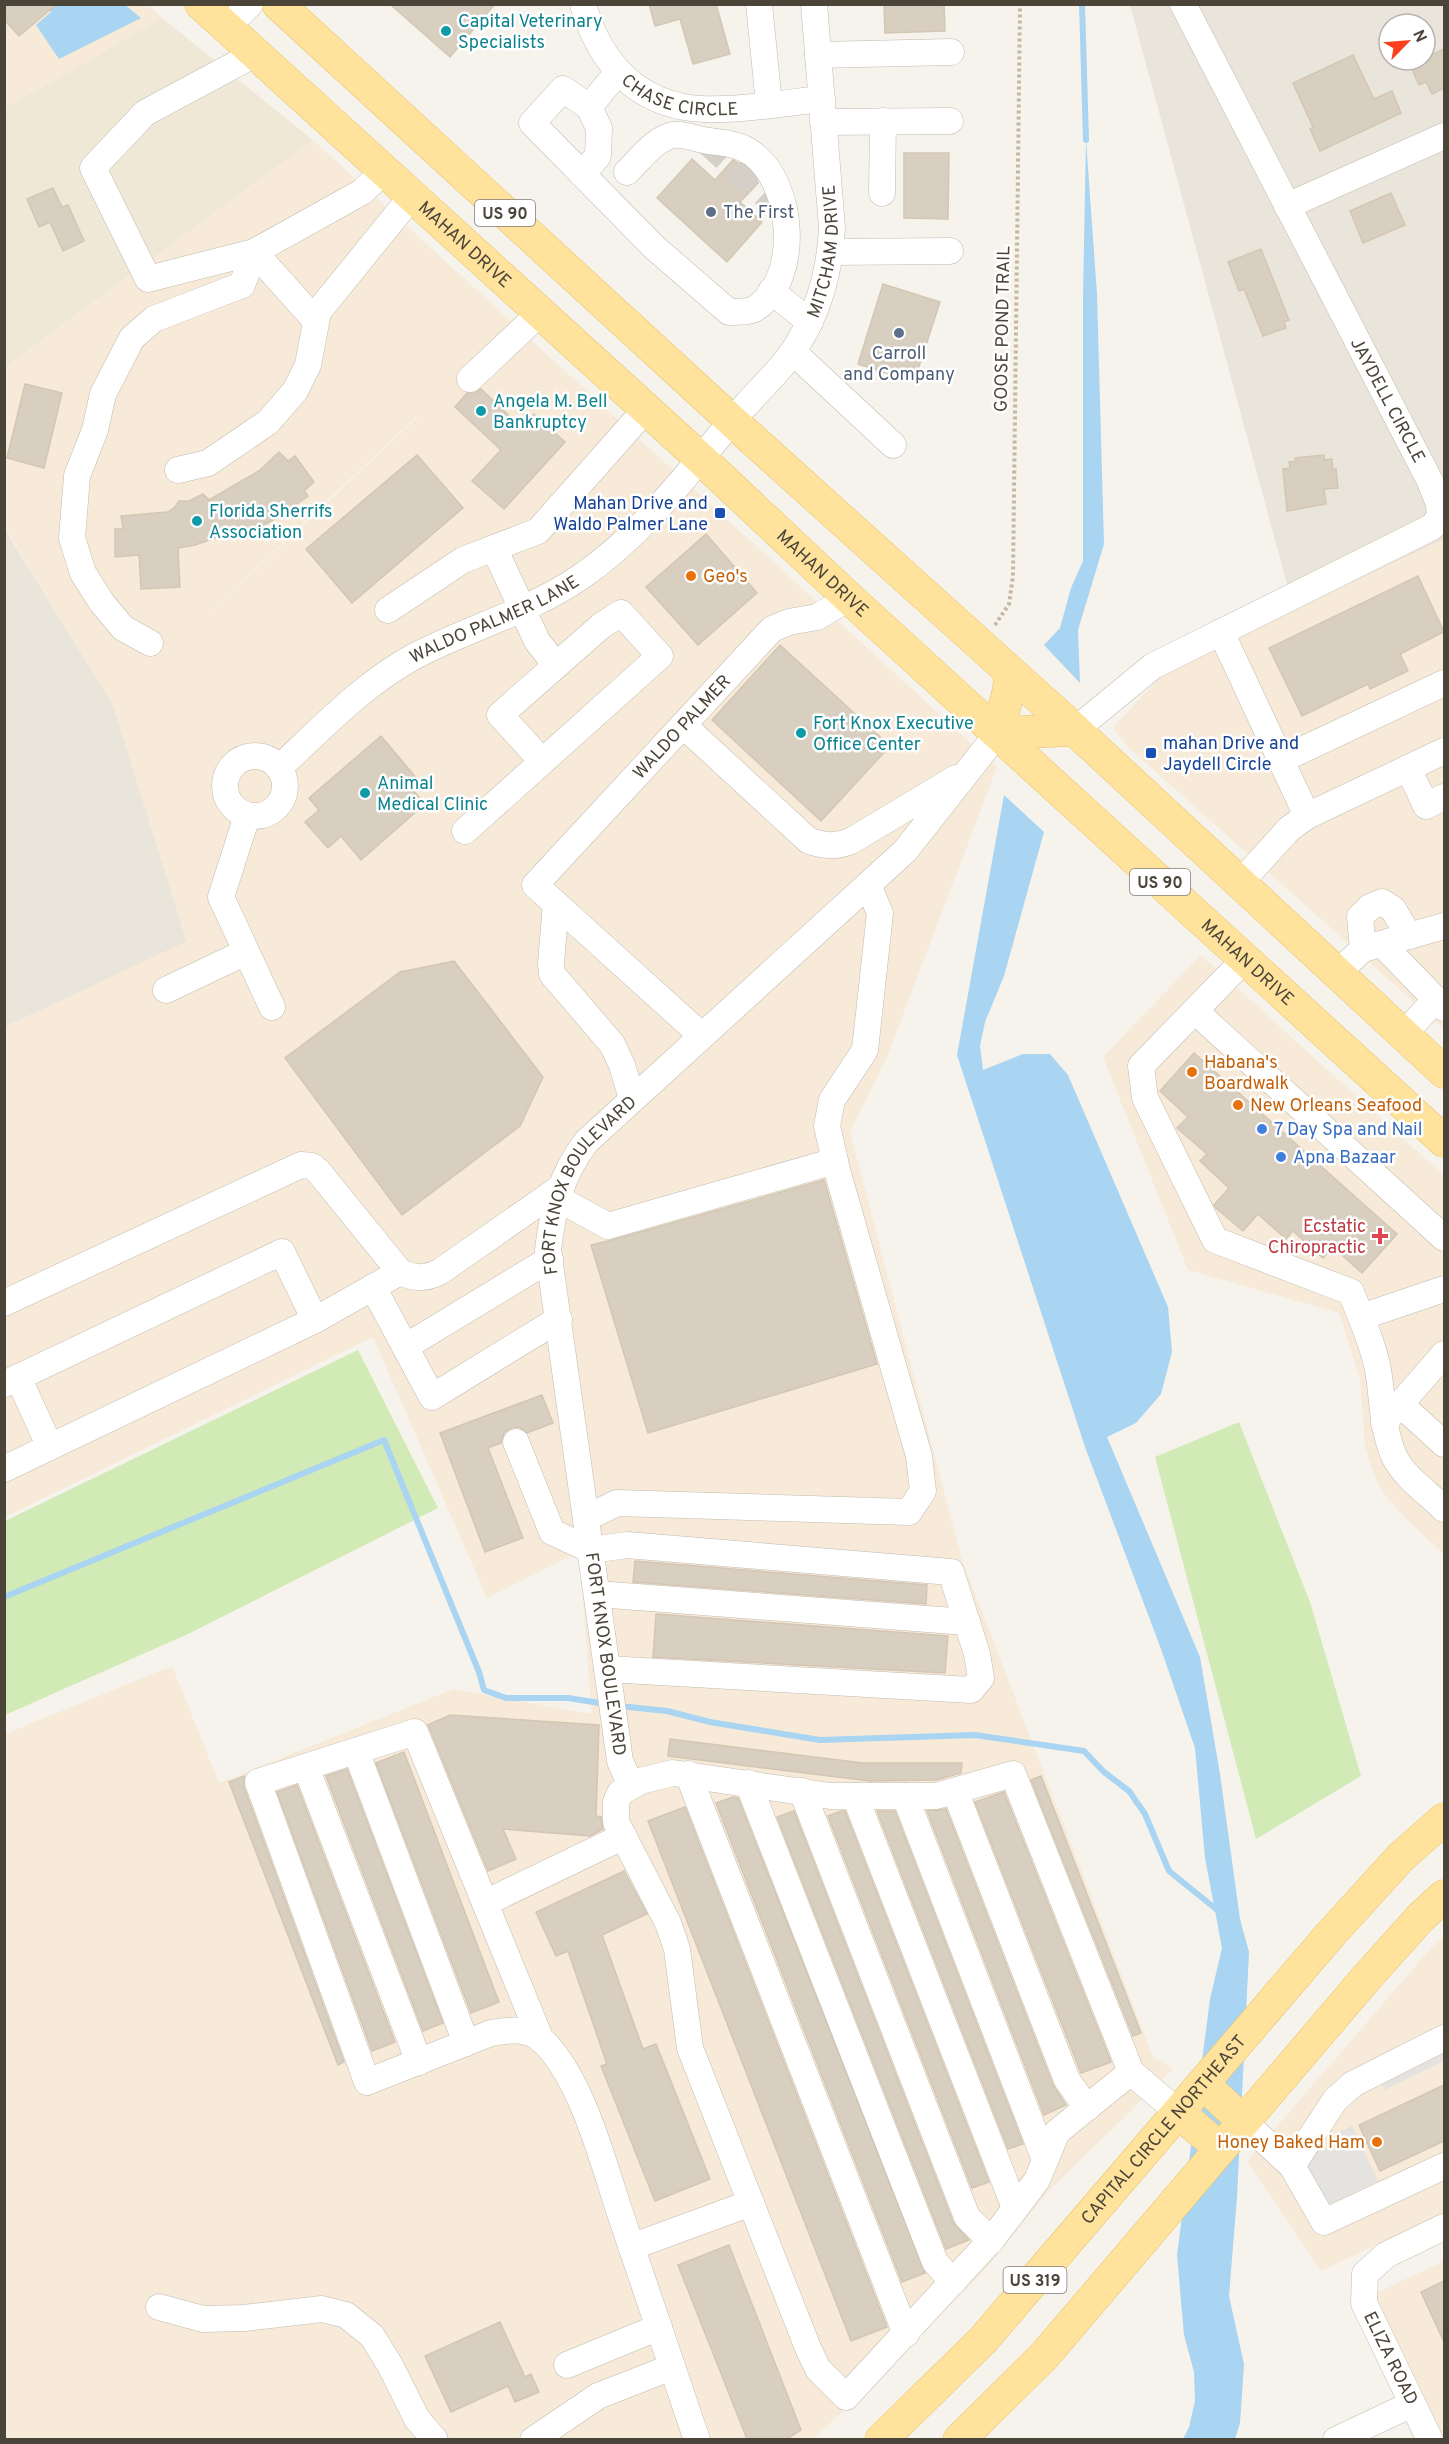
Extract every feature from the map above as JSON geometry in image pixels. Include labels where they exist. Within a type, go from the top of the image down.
[{"type":"main road","name":"MAHAN DRIVE","points":[[201,4],[1444,1141]]},
{"type":"main road","name":"US 90","points":[[278,4],[732,422],[1075,730],[1444,1072]]},
{"type":"main road","points":[[1010,672],[1010,689],[998,733],[1075,730]]},
{"type":"main road","name":"CAPITAL CIRCLE NORTHEAST","points":[[881,2439],[982,2340],[1330,1935],[1401,1857],[1444,1819]]},
{"type":"main road","name":"US 319","points":[[959,2439],[1044,2355],[1375,1968],[1421,1917],[1444,1896]]},
{"type":"main road","points":[[1203,2084],[1244,2121]]},
{"type":"main road","points":[[1179,2113],[1220,2148]]},
{"type":"street","points":[[226,28],[250,4]]},
{"type":"street","name":"CHASE CIRCLE","points":[[583,4],[591,33],[601,51],[618,72],[640,90],[657,99],[683,107],[709,110],[769,104],[883,121],[950,121]]},
{"type":"street","points":[[759,4],[769,104]]},
{"type":"street","name":"MITCHAM DRIVE","points":[[701,459],[793,352],[810,322],[826,278],[831,252],[832,228],[814,4]]},
{"type":"street","name":"JAYDELL CIRCLE","points":[[1075,730],[1153,666],[1221,632],[1435,536],[1432,527],[1440,518],[1439,504],[1430,481],[1184,4]]},
{"type":"street","points":[[818,55],[951,52]]},
{"type":"street","points":[[255,54],[145,113],[93,168],[148,279],[254,252],[362,192],[384,171]]},
{"type":"street","points":[[589,107],[618,72]]},
{"type":"street","points":[[582,174],[598,156],[599,128],[589,107],[563,89],[532,123],[582,174],[655,248],[729,312],[754,310],[778,282],[786,251],[784,212],[780,192],[772,175],[753,154],[732,144],[678,135],[658,141],[627,172]]},
{"type":"street","points":[[678,135],[683,107]]},
{"type":"street","points":[[882,193],[883,121]]},
{"type":"street","points":[[1287,206],[1444,136]]},
{"type":"street","points":[[178,470],[208,463],[268,422],[295,391],[308,365],[318,312],[412,196]]},
{"type":"street","points":[[831,252],[951,251]]},
{"type":"street","points":[[254,252],[316,321]]},
{"type":"street","points":[[150,643],[123,628],[102,603],[83,573],[72,538],[77,476],[95,430],[103,394],[132,338],[154,319],[242,285],[254,252]]},
{"type":"street","points":[[771,291],[810,322]]},
{"type":"street","points":[[470,379],[540,313]]},
{"type":"street","points":[[793,352],[892,445]]},
{"type":"street","points":[[388,610],[463,560],[538,531],[646,409]]},
{"type":"street","name":"WALDO PALMER LANE","points":[[279,768],[357,695],[387,672],[578,579],[606,558],[636,530],[701,459]]},
{"type":"street","points":[[494,548],[537,641],[556,665]]},
{"type":"street","name":"WALDO PALMER","points":[[556,904],[535,885],[772,629],[789,622],[817,616],[849,598]]},
{"type":"street","points":[[465,831],[542,762],[660,656],[621,613],[601,626],[500,715],[542,762]]},
{"type":"street","points":[[1221,632],[1307,816]]},
{"type":"street","points":[[1281,760],[1444,683]]},
{"type":"street","points":[[683,725],[809,841],[826,846],[836,846],[851,841],[969,770]]},
{"type":"street","name":"FORT KNOX BOULEVARD","points":[[631,1786],[620,1761],[549,1259],[553,1211],[559,1193],[572,1160],[585,1142],[904,851],[998,733]]},
{"type":"street","points":[[1240,883],[1289,829],[1307,816],[1444,751]]},
{"type":"street","points":[[253,756],[271,761],[279,768],[284,779],[285,790],[282,800],[275,809],[265,815],[247,816],[237,811],[230,803],[225,793],[225,781],[228,772],[242,758],[253,756]]},
{"type":"street","points":[[1408,768],[1426,806],[1444,797]]},
{"type":"street","points":[[247,816],[221,897],[272,1007]]},
{"type":"street","points":[[586,1518],[617,1503],[909,1512],[923,1491],[919,1456],[827,1126],[832,1100],[865,1050],[880,913],[868,885]]},
{"type":"street","points":[[1404,1034],[1440,1004],[1372,946],[1359,917],[1370,907],[1382,902],[1393,909],[1409,936]]},
{"type":"street","points":[[556,904],[702,1036]]},
{"type":"street","points":[[556,904],[552,974],[612,1044],[622,1065],[632,1099]]},
{"type":"street","points":[[1337,973],[1372,946],[1444,926]]},
{"type":"street","points":[[166,990],[246,952]]},
{"type":"street","points":[[1245,959],[1141,1066],[1145,1098],[1215,1240],[1351,1292],[1372,1345],[1392,1414],[1395,1457],[1407,1474],[1444,1509]]},
{"type":"street","points":[[1196,1011],[1444,1238]]},
{"type":"street","points":[[4,1303],[301,1165],[312,1166],[318,1171],[400,1272],[415,1278],[430,1277],[559,1193],[608,1226],[835,1161]]},
{"type":"street","points":[[50,1447],[11,1381],[282,1252],[315,1320]]},
{"type":"street","points":[[405,1347],[549,1259]]},
{"type":"street","points":[[4,1469],[315,1320],[400,1272]]},
{"type":"street","points":[[373,1287],[432,1397],[558,1319]]},
{"type":"street","points":[[1361,1317],[1444,1289]]},
{"type":"street","points":[[1392,1414],[1444,1354]]},
{"type":"street","points":[[1392,1414],[1444,1444]]},
{"type":"street","points":[[516,1442],[552,1532],[591,1550],[627,1545],[951,1572],[977,1654],[981,1678],[970,1690],[609,1679]]},
{"type":"street","points":[[597,1594],[967,1622]]},
{"type":"street","points":[[542,2040],[524,2031],[508,2030],[491,2033],[367,2082],[258,1782],[415,1732],[542,2040],[559,2062],[588,2118],[697,2439]]},
{"type":"street","points":[[356,1751],[466,2043]]},
{"type":"street","points":[[306,1767],[420,2062]]},
{"type":"street","points":[[1131,2072],[1057,2132],[1037,2180],[991,2241],[846,2397],[818,2369],[808,2348],[690,2048],[674,1940],[668,1923],[616,1822],[615,1802],[620,1793],[640,1781],[673,1773],[830,1796],[936,1796],[1013,1774],[1131,2072],[1179,2113]]},
{"type":"street","points":[[688,1774],[906,2334]]},
{"type":"street","points":[[748,1783],[935,2262],[953,2282]]},
{"type":"street","points":[[802,1791],[967,2217],[991,2241]]},
{"type":"street","points":[[955,1791],[1067,2080],[1087,2108]]},
{"type":"street","points":[[855,1796],[1015,2208]]},
{"type":"street","points":[[905,1796],[1045,2160]]},
{"type":"street","points":[[485,1903],[624,1836]]},
{"type":"street","points":[[1292,2166],[1335,2100],[1353,2084],[1444,2038]]},
{"type":"street","points":[[1244,2121],[1292,2166],[1324,2222],[1444,2166]]},
{"type":"street","points":[[631,2247],[752,2203]]},
{"type":"street","name":"ELIZA ROAD","points":[[1430,2439],[1365,2303],[1365,2274],[1386,2255],[1444,2227]]},
{"type":"street","points":[[159,2307],[203,2319],[244,2318],[322,2309],[346,2315],[372,2336],[390,2365],[417,2419],[435,2439]]},
{"type":"street","points":[[567,2366],[659,2327]]},
{"type":"street","points":[[533,2439],[598,2396],[672,2367]]},
{"type":"street","points":[[1336,2439],[1412,2404]]},
{"type":"path","name":"GOOSE POND TRAIL","points":[[981,645],[1009,604],[1013,576],[1020,4]]},
{"type":"shaded area","points":[[5,5],[148,5],[162,18],[5,107]]},
{"type":"shaded area","points":[[1130,5],[1444,5],[1444,540],[1294,610]]},
{"type":"shaded area","points":[[162,18],[313,140],[5,367],[5,107]]},
{"type":"shaded area","points":[[313,140],[997,767],[887,1057],[850,1132],[961,1557],[1153,2057],[1173,2069],[1048,2192],[984,2271],[867,2389],[813,2439],[5,2439],[5,1734],[172,1666],[219,1783],[454,1689],[592,1714],[579,1552],[487,1598],[373,1337],[5,1517],[5,1027],[187,941],[113,705],[5,528],[5,367]],"holes":[[[417,418],[198,624],[299,527]]]},
{"type":"shaded area","points":[[4,528],[113,705],[187,942],[5,1027]]},
{"type":"shaded area","points":[[1444,539],[1444,1029],[1129,748],[1113,727],[1167,670]]},
{"type":"shaded area","points":[[1201,955],[1444,1176],[1444,1554],[1404,1517],[1383,1492],[1374,1475],[1365,1447],[1360,1379],[1339,1313],[1188,1270],[1103,1057]]},
{"type":"shaded area","points":[[1444,1936],[1444,2213],[1321,2271],[1247,2161]]},
{"type":"shaded area","points":[[1444,2038],[1444,2061],[1385,2090],[1376,2071]]},
{"type":"shaded area","points":[[1352,2126],[1378,2181],[1317,2210],[1295,2161],[1330,2146],[1327,2138]]},
{"type":"shaded area","points":[[1444,2261],[1444,2439],[1374,2294]]},
{"type":"green space","points":[[358,1350],[438,1508],[188,1634],[5,1715],[5,1521]]},
{"type":"green space","points":[[1239,1422],[1310,1602],[1361,1776],[1256,1839],[1155,1457]]},
{"type":"water","points":[[45,5],[125,5],[141,18],[59,59],[36,25],[51,12]]},
{"type":"water","points":[[1086,140],[1097,294],[1104,544],[1078,630],[1080,683],[1044,645],[1060,628],[1071,588],[1083,561],[1083,293]]},
{"type":"water","points":[[1004,795],[1044,832],[1004,976],[985,1022],[980,1046],[983,1070],[1023,1054],[1050,1054],[1068,1075],[1168,1307],[1172,1352],[1161,1394],[1136,1423],[1107,1437],[1200,1657],[1220,1774],[1240,1919],[1249,1952],[1237,2197],[1229,2296],[1244,2364],[1240,2423],[1235,2439],[1183,2439],[1189,2427],[1195,2401],[1194,2372],[1184,2335],[1177,2255],[1210,1999],[1222,1948],[1205,1858],[1195,1748],[1161,1649],[1085,1447],[957,1055]]},
{"type":"building","points":[[4,4],[57,4],[19,36],[4,19]]},
{"type":"building","name":"Capital Veterinary Specialists","points":[[390,4],[495,4],[450,57]]},
{"type":"building","points":[[649,4],[716,4],[730,54],[693,64],[680,19],[655,26]]},
{"type":"building","points":[[884,4],[944,4],[945,31],[885,33]]},
{"type":"building","points":[[1444,49],[1444,88],[1432,94],[1426,82],[1419,85],[1413,72],[1437,72],[1437,52]]},
{"type":"building","points":[[1353,55],[1374,99],[1392,91],[1401,113],[1320,151],[1310,129],[1313,127],[1293,83]]},
{"type":"building","points":[[904,153],[949,153],[948,219],[904,218]]},
{"type":"building","name":"The First","points":[[692,159],[715,180],[733,160],[743,166],[758,183],[740,202],[762,222],[727,262],[657,198]]},
{"type":"building","points":[[53,188],[62,207],[68,205],[84,241],[63,251],[50,222],[39,227],[27,199]]},
{"type":"building","points":[[1391,193],[1405,225],[1363,243],[1350,211]]},
{"type":"building","points":[[1261,249],[1289,320],[1284,322],[1286,328],[1263,336],[1244,289],[1239,291],[1228,262]]},
{"type":"building","name":"Carroll and Company","points":[[883,284],[940,302],[914,382],[858,364]]},
{"type":"building","points":[[25,384],[62,393],[44,468],[7,458]]},
{"type":"building","points":[[481,389],[521,427],[534,414],[565,442],[504,509],[472,481],[501,450],[455,407],[467,393],[474,393]]},
{"type":"building","name":"Florida Sherrifs Association","points":[[279,452],[288,461],[295,456],[314,482],[304,491],[308,496],[277,518],[237,539],[233,532],[195,545],[178,548],[180,587],[141,589],[139,555],[115,557],[115,529],[123,529],[121,516],[168,512],[179,501],[189,501],[203,494],[209,500],[259,471]]},
{"type":"building","points":[[417,455],[463,508],[352,603],[306,549]]},
{"type":"building","points":[[1324,455],[1324,460],[1332,459],[1333,470],[1336,469],[1338,488],[1324,489],[1326,504],[1287,511],[1283,469],[1290,468],[1289,462],[1296,461],[1295,458]]},
{"type":"building","points":[[706,534],[757,593],[698,645],[646,587]]},
{"type":"building","points":[[1418,576],[1444,632],[1400,654],[1408,671],[1370,689],[1368,684],[1302,716],[1269,648]]},
{"type":"building","name":"Fort Knox Executive Office Center","points":[[780,645],[890,746],[821,821],[712,720]]},
{"type":"building","name":"Animal Medical Clinic","points":[[381,736],[418,780],[410,787],[425,804],[361,860],[341,836],[328,848],[305,822],[319,810],[309,798]]},
{"type":"building","points":[[454,961],[543,1077],[520,1126],[402,1215],[285,1058],[400,972]]},
{"type":"building","points":[[1194,1053],[1397,1234],[1362,1273],[1333,1247],[1323,1258],[1293,1231],[1286,1239],[1258,1214],[1243,1231],[1216,1208],[1214,1205],[1229,1188],[1200,1161],[1207,1154],[1177,1128],[1188,1117],[1160,1091]]},
{"type":"building","points":[[824,1180],[877,1364],[648,1433],[591,1245]]},
{"type":"building","points":[[542,1395],[553,1423],[527,1433],[519,1427],[511,1428],[504,1433],[501,1443],[488,1448],[523,1538],[485,1552],[440,1433]]},
{"type":"building","points":[[635,1561],[927,1585],[926,1604],[633,1582]]},
{"type":"building","points":[[656,1614],[948,1636],[945,1673],[653,1657]]},
{"type":"building","points":[[450,1715],[599,1725],[596,1816],[601,1817],[603,1829],[590,1836],[503,1829],[516,1859],[488,1871],[428,1725]]},
{"type":"building","points":[[670,1739],[863,1763],[962,1763],[961,1773],[936,1780],[870,1781],[668,1756]]},
{"type":"building","points":[[404,1752],[499,2002],[471,2013],[376,1763]]},
{"type":"building","points":[[347,1769],[443,2023],[423,2031],[326,1776]]},
{"type":"building","points":[[244,1776],[244,1787],[344,2062],[338,2065],[229,1782]]},
{"type":"building","points":[[1041,1776],[1141,2033],[1133,2036],[1031,1780]]},
{"type":"building","points":[[297,1785],[395,2042],[372,2051],[277,1792]]},
{"type":"building","points":[[1004,1792],[1111,2062],[1081,2073],[975,1802]]},
{"type":"building","points":[[733,1797],[738,1798],[925,2273],[902,2282],[716,1803]]},
{"type":"building","points":[[685,1807],[887,2327],[851,2341],[648,1821]]},
{"type":"building","points":[[946,1809],[1053,2085],[1066,2105],[1044,2115],[927,1811]]},
{"type":"building","points":[[794,1811],[953,2222],[969,2240],[946,2249],[777,1817]]},
{"type":"building","points":[[845,1811],[989,2182],[972,2188],[828,1816]]},
{"type":"building","points":[[877,1811],[895,1811],[1023,2144],[1008,2149]]},
{"type":"building","points":[[624,1871],[647,1914],[602,1935],[643,2049],[656,2044],[710,2179],[655,2201],[601,2066],[607,2064],[568,1951],[556,1956],[536,1912]]},
{"type":"building","points":[[1444,2085],[1444,2141],[1380,2171],[1359,2125]]},
{"type":"building","points":[[729,2245],[801,2430],[787,2439],[747,2439],[678,2265]]},
{"type":"building","points":[[1444,2281],[1444,2342],[1421,2292]]},
{"type":"building","points":[[500,2322],[525,2377],[531,2374],[539,2392],[515,2402],[508,2386],[451,2412],[425,2356]]},
{"type":"waterway","points":[[1082,4],[1086,140]]},
{"type":"waterway","points":[[4,1597],[384,1440],[479,1672],[484,1690],[506,1698],[568,1698],[606,1704]]},
{"type":"waterway","points":[[619,1706],[667,1711],[710,1722],[820,1740],[975,1735],[1084,1751],[1104,1772],[1129,1791],[1145,1814],[1169,1871],[1216,1909]]},
{"type":"tunnel","points":[[706,141],[784,212]]},
{"type":"place","name":"Capital Veterinary Specialists","points":[[446,31]]},
{"type":"place","name":"The First","points":[[711,212]]},
{"type":"place","name":"Carroll and Company","points":[[899,333]]},
{"type":"place","name":"Angela M. Bell Bankruptcy","points":[[481,411]]},
{"type":"place","name":"Mahan Drive and Waldo Palmer Lane","points":[[720,513]]},
{"type":"place","name":"Florida Sherrifs Association","points":[[197,521]]},
{"type":"place","name":"Geo's","points":[[691,576]]},
{"type":"place","name":"Fort Knox Executive Office Center","points":[[801,733]]},
{"type":"place","name":"mahan Drive and Jaydell Circle","points":[[1151,753]]},
{"type":"place","name":"Animal Medical Clinic","points":[[365,793]]},
{"type":"place","name":"Habana's Boardwalk","points":[[1192,1072]]},
{"type":"place","name":"New Orleans Seafood","points":[[1238,1105]]},
{"type":"place","name":"7 Day Spa and Nail","points":[[1262,1129]]},
{"type":"place","name":"Apna Bazaar","points":[[1281,1157]]},
{"type":"place","name":"Ecstatic Chiropractic","points":[[1380,1236]]},
{"type":"place","name":"Honey Baked Ham","points":[[1377,2142]]}]
